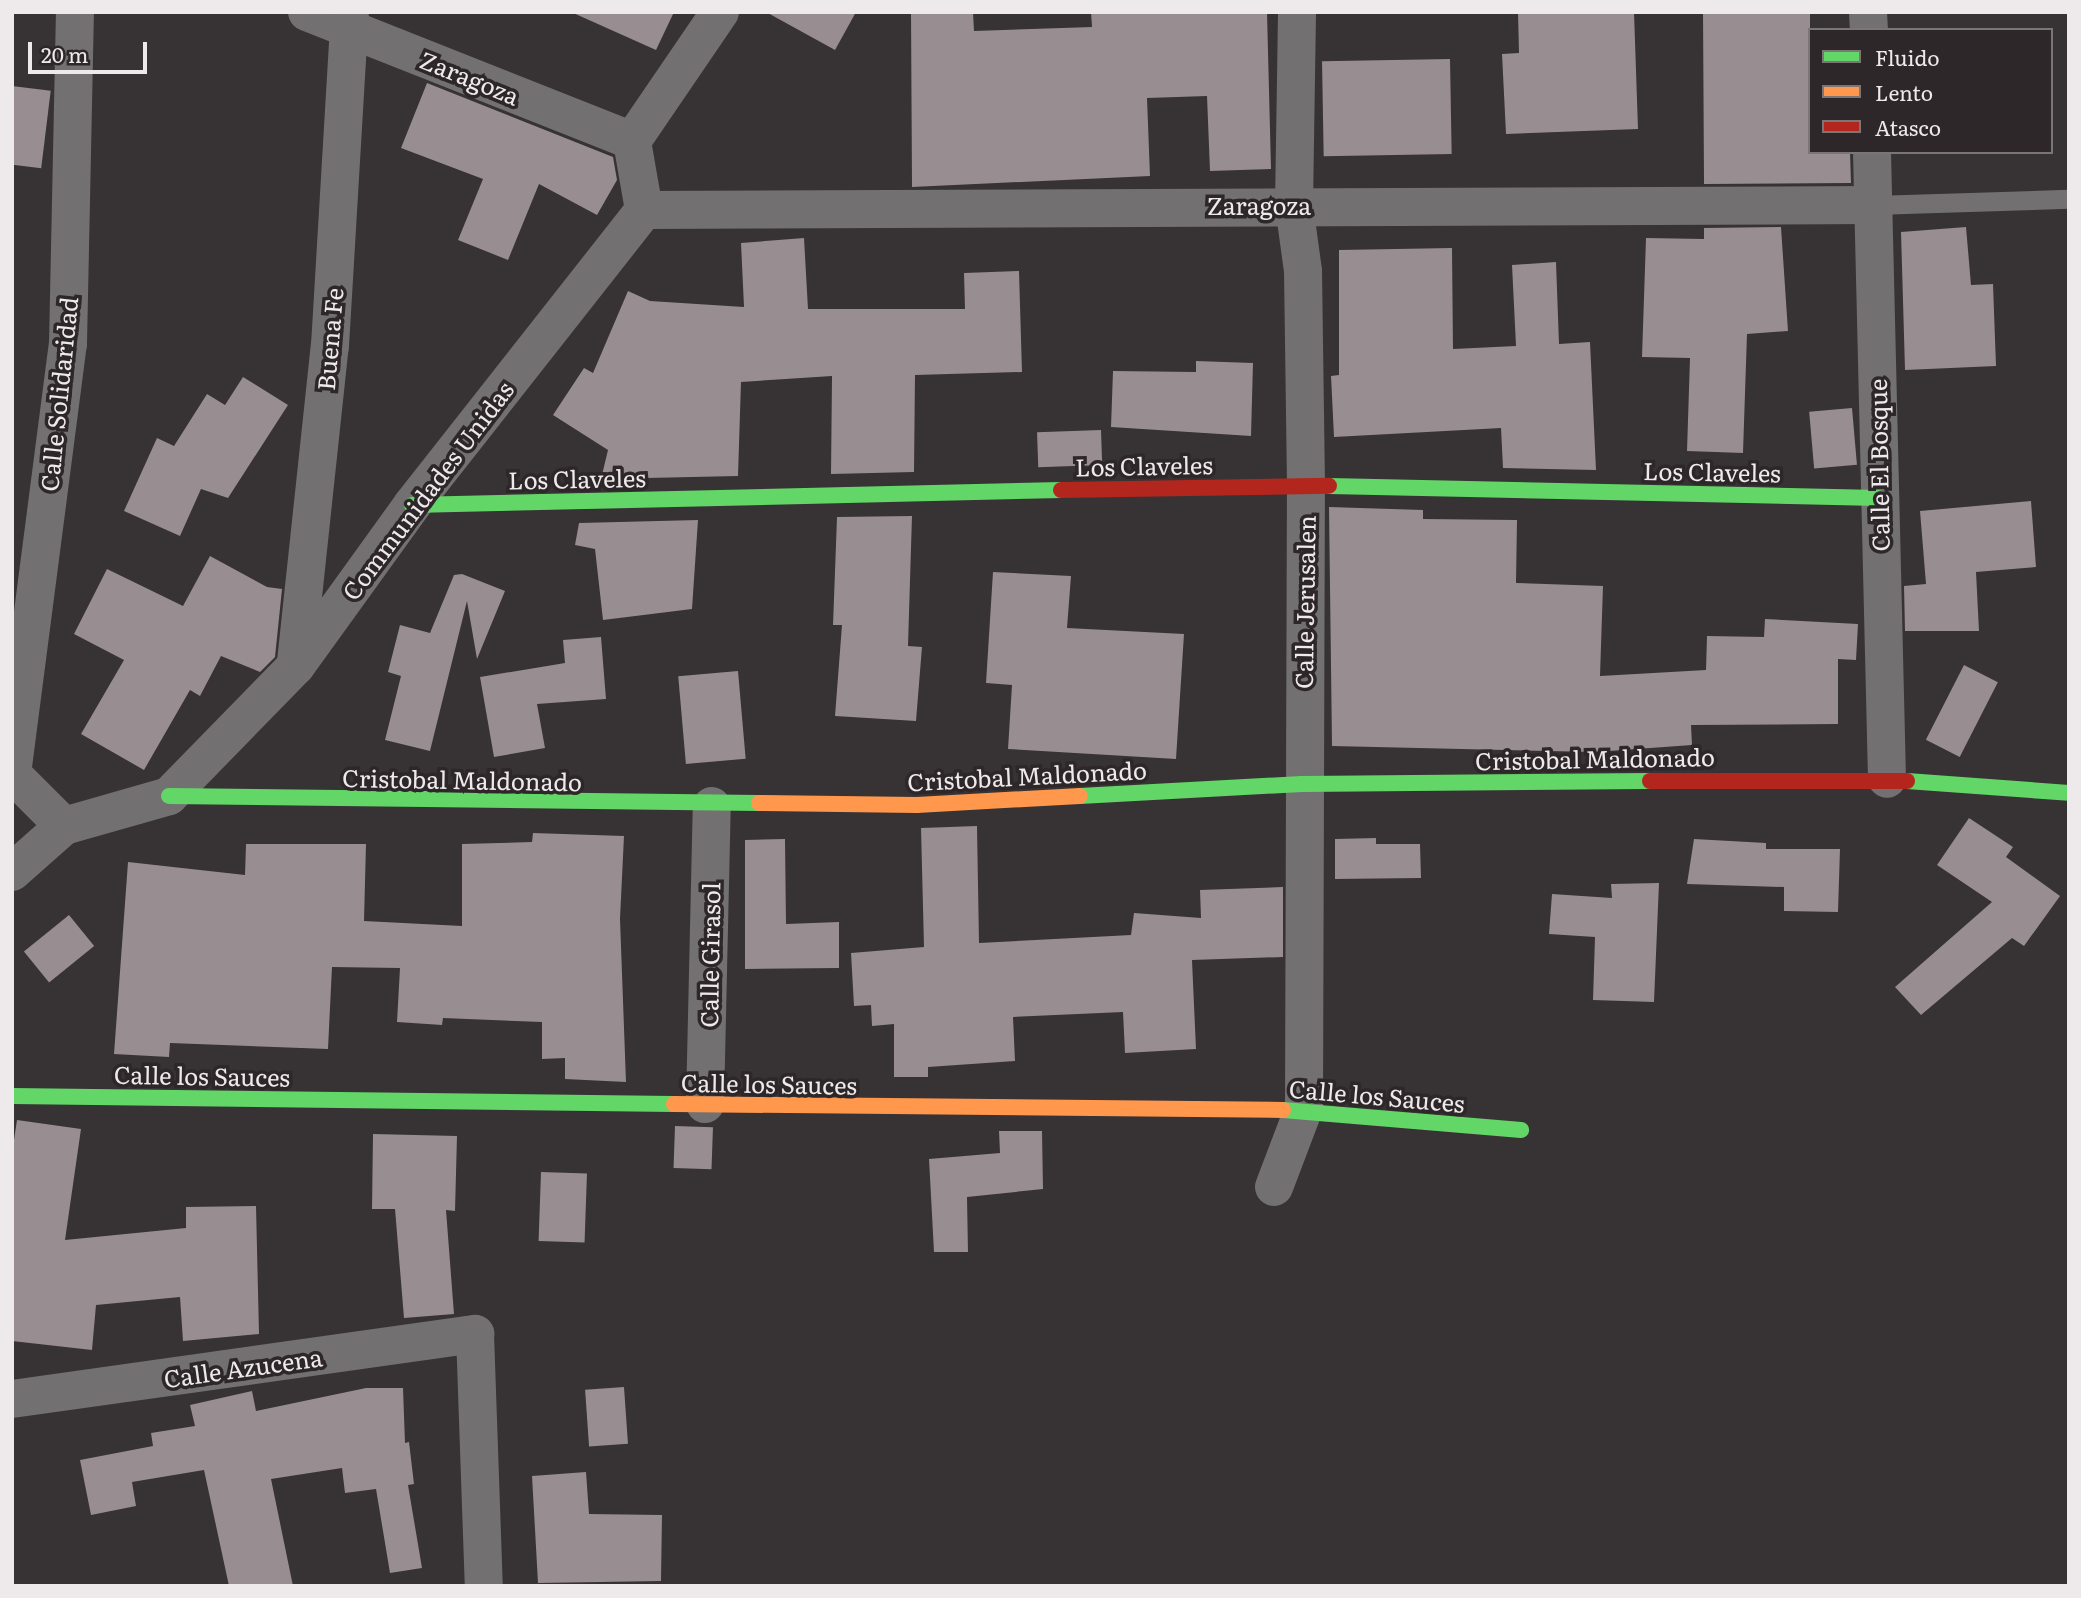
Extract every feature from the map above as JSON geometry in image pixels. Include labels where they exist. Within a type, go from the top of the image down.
[{"type":"street","name":"Calle Solidaridad","points":[[12,774],[68,344],[75,12]]},
{"type":"street","name":"Zaragoza","points":[[307,12],[349,20],[632,141]]},
{"type":"street","name":"Calle Jerusalen","points":[[1274,1187],[1304,1108],[1302,784],[1306,485],[1303,271],[1294,205],[1297,12]]},
{"type":"street","points":[[644,210],[632,141],[714,17]]},
{"type":"street","name":"Buena Fe","points":[[296,666],[330,346],[349,20]]},
{"type":"street","name":"Calle El Bosque","points":[[1872,154],[1878,498],[1887,779]]},
{"type":"street","name":"Zaragoza","points":[[644,210],[1294,205],[1873,205]]},
{"type":"street","name":"Communidades Unidas","points":[[170,796],[296,666],[412,505],[644,210]]},
{"type":"street","name":"Los Claveles","points":[[412,505],[1306,485],[1878,498]]},
{"type":"street","points":[[12,774],[64,826]]},
{"type":"street","name":"Cristobal Maldonado","points":[[170,796],[712,806],[917,805],[1302,784],[1887,779],[2069,793]]},
{"type":"street","points":[[12,872],[64,826],[170,796]]},
{"type":"street","name":"Calle Girasol","points":[[705,1104],[712,806]]},
{"type":"street","name":"Calle los Sauces","points":[[12,1096],[1260,1112],[1304,1108],[1307,1113],[1521,1130]]},
{"type":"street","name":"Calle Azucena","points":[[12,1399],[475,1335],[484,1586]]},
{"type":"lane","points":[[1873,205],[2069,199]]},
{"type":"building","points":[[571,12],[674,12],[656,50]]},
{"type":"building","points":[[766,12],[856,12],[835,50]]},
{"type":"building","points":[[911,12],[973,12],[974,31],[1092,27],[1091,12],[1267,12],[1271,169],[1210,171],[1207,96],[1147,98],[1150,176],[912,187]]},
{"type":"building","points":[[1518,12],[1634,12],[1638,129],[1506,134],[1502,54],[1519,53]]},
{"type":"building","points":[[1703,12],[1810,12],[1808,154],[1850,154],[1851,183],[1704,184]]},
{"type":"building","points":[[1450,59],[1452,154],[1324,156],[1322,61]]},
{"type":"building","points":[[427,83],[613,157],[617,180],[597,215],[539,184],[508,260],[458,240],[483,179],[401,148]]},
{"type":"building","points":[[12,86],[51,91],[41,168],[12,165]]},
{"type":"building","points":[[1781,227],[1788,331],[1747,334],[1743,453],[1687,451],[1690,358],[1642,357],[1646,238],[1704,239],[1704,228]]},
{"type":"building","points":[[1966,227],[1971,285],[1993,284],[1996,366],[1905,370],[1901,232]]},
{"type":"building","points":[[804,238],[808,309],[965,309],[964,273],[1019,271],[1022,372],[915,375],[914,472],[831,474],[832,376],[741,382],[738,476],[601,479],[608,450],[553,415],[584,368],[593,373],[628,291],[650,301],[744,307],[741,243]]},
{"type":"building","points":[[1452,248],[1453,349],[1516,346],[1512,265],[1556,262],[1559,344],[1590,342],[1596,470],[1503,468],[1501,428],[1334,437],[1331,376],[1339,375],[1339,250]]},
{"type":"building","points":[[1196,361],[1253,363],[1251,436],[1111,427],[1113,371],[1196,372]]},
{"type":"building","points":[[243,377],[288,405],[228,498],[201,489],[180,536],[124,511],[157,438],[174,446],[207,394],[225,405]]},
{"type":"building","points":[[1852,408],[1857,465],[1814,469],[1809,412]]},
{"type":"building","points":[[1101,430],[1102,465],[1038,467],[1037,432]]},
{"type":"building","points":[[2031,501],[2036,567],[1976,572],[1979,631],[1905,631],[1904,586],[1926,584],[1920,511]]},
{"type":"building","points":[[1329,507],[1423,510],[1423,519],[1517,520],[1516,583],[1603,586],[1600,676],[1706,670],[1707,636],[1764,637],[1765,619],[1858,624],[1856,660],[1838,659],[1838,724],[1691,725],[1692,745],[1595,752],[1332,746]]},
{"type":"building","points":[[912,516],[908,646],[922,647],[916,721],[835,716],[842,625],[833,625],[837,517]]},
{"type":"building","points":[[698,520],[692,609],[603,620],[595,549],[575,545],[579,523]]},
{"type":"building","points":[[210,556],[267,587],[282,589],[275,657],[260,672],[221,656],[200,696],[190,690],[144,770],[81,734],[124,660],[74,634],[107,569],[183,606]]},
{"type":"building","points":[[993,572],[1071,576],[1067,628],[1184,634],[1176,759],[1008,749],[1012,685],[986,683]]},
{"type":"building","points":[[462,574],[505,591],[477,659],[467,601],[430,751],[385,740],[401,676],[388,672],[400,625],[430,633],[454,575]]},
{"type":"building","points":[[601,637],[606,699],[537,704],[545,748],[494,757],[480,677],[565,663],[563,640]]},
{"type":"building","points":[[1964,665],[1998,682],[1960,757],[1926,740]]},
{"type":"building","points":[[738,671],[746,759],[686,764],[678,676]]},
{"type":"building","points":[[1969,818],[2013,847],[2006,857],[2060,896],[2024,946],[2012,938],[1921,1015],[1895,987],[1992,902],[1937,865]]},
{"type":"building","points":[[977,826],[979,943],[1131,935],[1134,913],[1201,918],[1200,890],[1283,887],[1283,957],[1192,960],[1196,1049],[1125,1053],[1123,1012],[1013,1017],[1015,1061],[928,1067],[928,1077],[894,1077],[894,1024],[872,1026],[871,1005],[854,1006],[851,953],[924,947],[921,828]]},
{"type":"building","points":[[533,833],[624,836],[620,919],[626,1082],[565,1079],[565,1058],[542,1059],[542,1022],[443,1018],[442,1025],[397,1022],[400,968],[332,967],[328,1049],[170,1043],[169,1057],[114,1054],[128,862],[245,875],[246,844],[366,844],[364,921],[462,926],[462,844],[532,842]]},
{"type":"building","points":[[1376,838],[1376,844],[1420,844],[1421,878],[1335,879],[1335,839]]},
{"type":"building","points":[[785,839],[786,924],[839,922],[839,968],[745,969],[745,840]]},
{"type":"building","points":[[1694,839],[1766,843],[1766,849],[1840,849],[1838,912],[1784,911],[1784,887],[1687,884]]},
{"type":"building","points":[[1659,883],[1654,1002],[1593,1000],[1595,937],[1549,934],[1552,894],[1612,898],[1611,884]]},
{"type":"building","points":[[69,915],[94,946],[49,983],[24,952]]},
{"type":"building","points":[[17,1120],[81,1129],[65,1240],[186,1228],[186,1207],[256,1206],[259,1334],[183,1341],[180,1297],[96,1305],[92,1350],[12,1341],[12,1153]]},
{"type":"building","points":[[675,1126],[713,1127],[712,1169],[674,1168]]},
{"type":"building","points":[[999,1131],[1042,1131],[1043,1189],[967,1197],[968,1252],[934,1252],[929,1159],[1000,1153]]},
{"type":"building","points":[[373,1134],[457,1136],[455,1211],[446,1210],[454,1314],[404,1318],[395,1209],[372,1209]]},
{"type":"building","points":[[541,1172],[587,1174],[585,1243],[539,1241]]},
{"type":"building","points":[[624,1387],[628,1444],[589,1447],[585,1390]]},
{"type":"building","points":[[366,1388],[403,1388],[405,1443],[409,1442],[414,1484],[408,1485],[422,1568],[390,1573],[376,1489],[345,1493],[342,1468],[271,1479],[293,1586],[229,1586],[204,1470],[132,1482],[136,1506],[91,1515],[80,1460],[153,1446],[151,1433],[195,1426],[190,1405],[252,1391],[256,1411]]},
{"type":"building","points":[[586,1472],[589,1514],[662,1515],[661,1581],[538,1583],[532,1476]]},
{"type":"traffic: fast","points":[[1329,486],[1878,498]]},
{"type":"traffic: fast","points":[[412,505],[1061,490]]},
{"type":"traffic: fast","points":[[1080,796],[1302,784],[1650,781]]},
{"type":"traffic: fast","points":[[1907,781],[2069,793]]},
{"type":"traffic: fast","points":[[169,796],[759,803]]},
{"type":"traffic: fast","points":[[12,1096],[674,1104]]},
{"type":"traffic: fast","points":[[1283,1110],[1521,1130]]},
{"type":"traffic: slow","points":[[759,803],[917,805],[1080,796]]},
{"type":"traffic: slow","points":[[674,1104],[1283,1110]]},
{"type":"traffic: jam","points":[[1061,490],[1329,486]]},
{"type":"traffic: jam","points":[[1650,781],[1907,781]]}]
